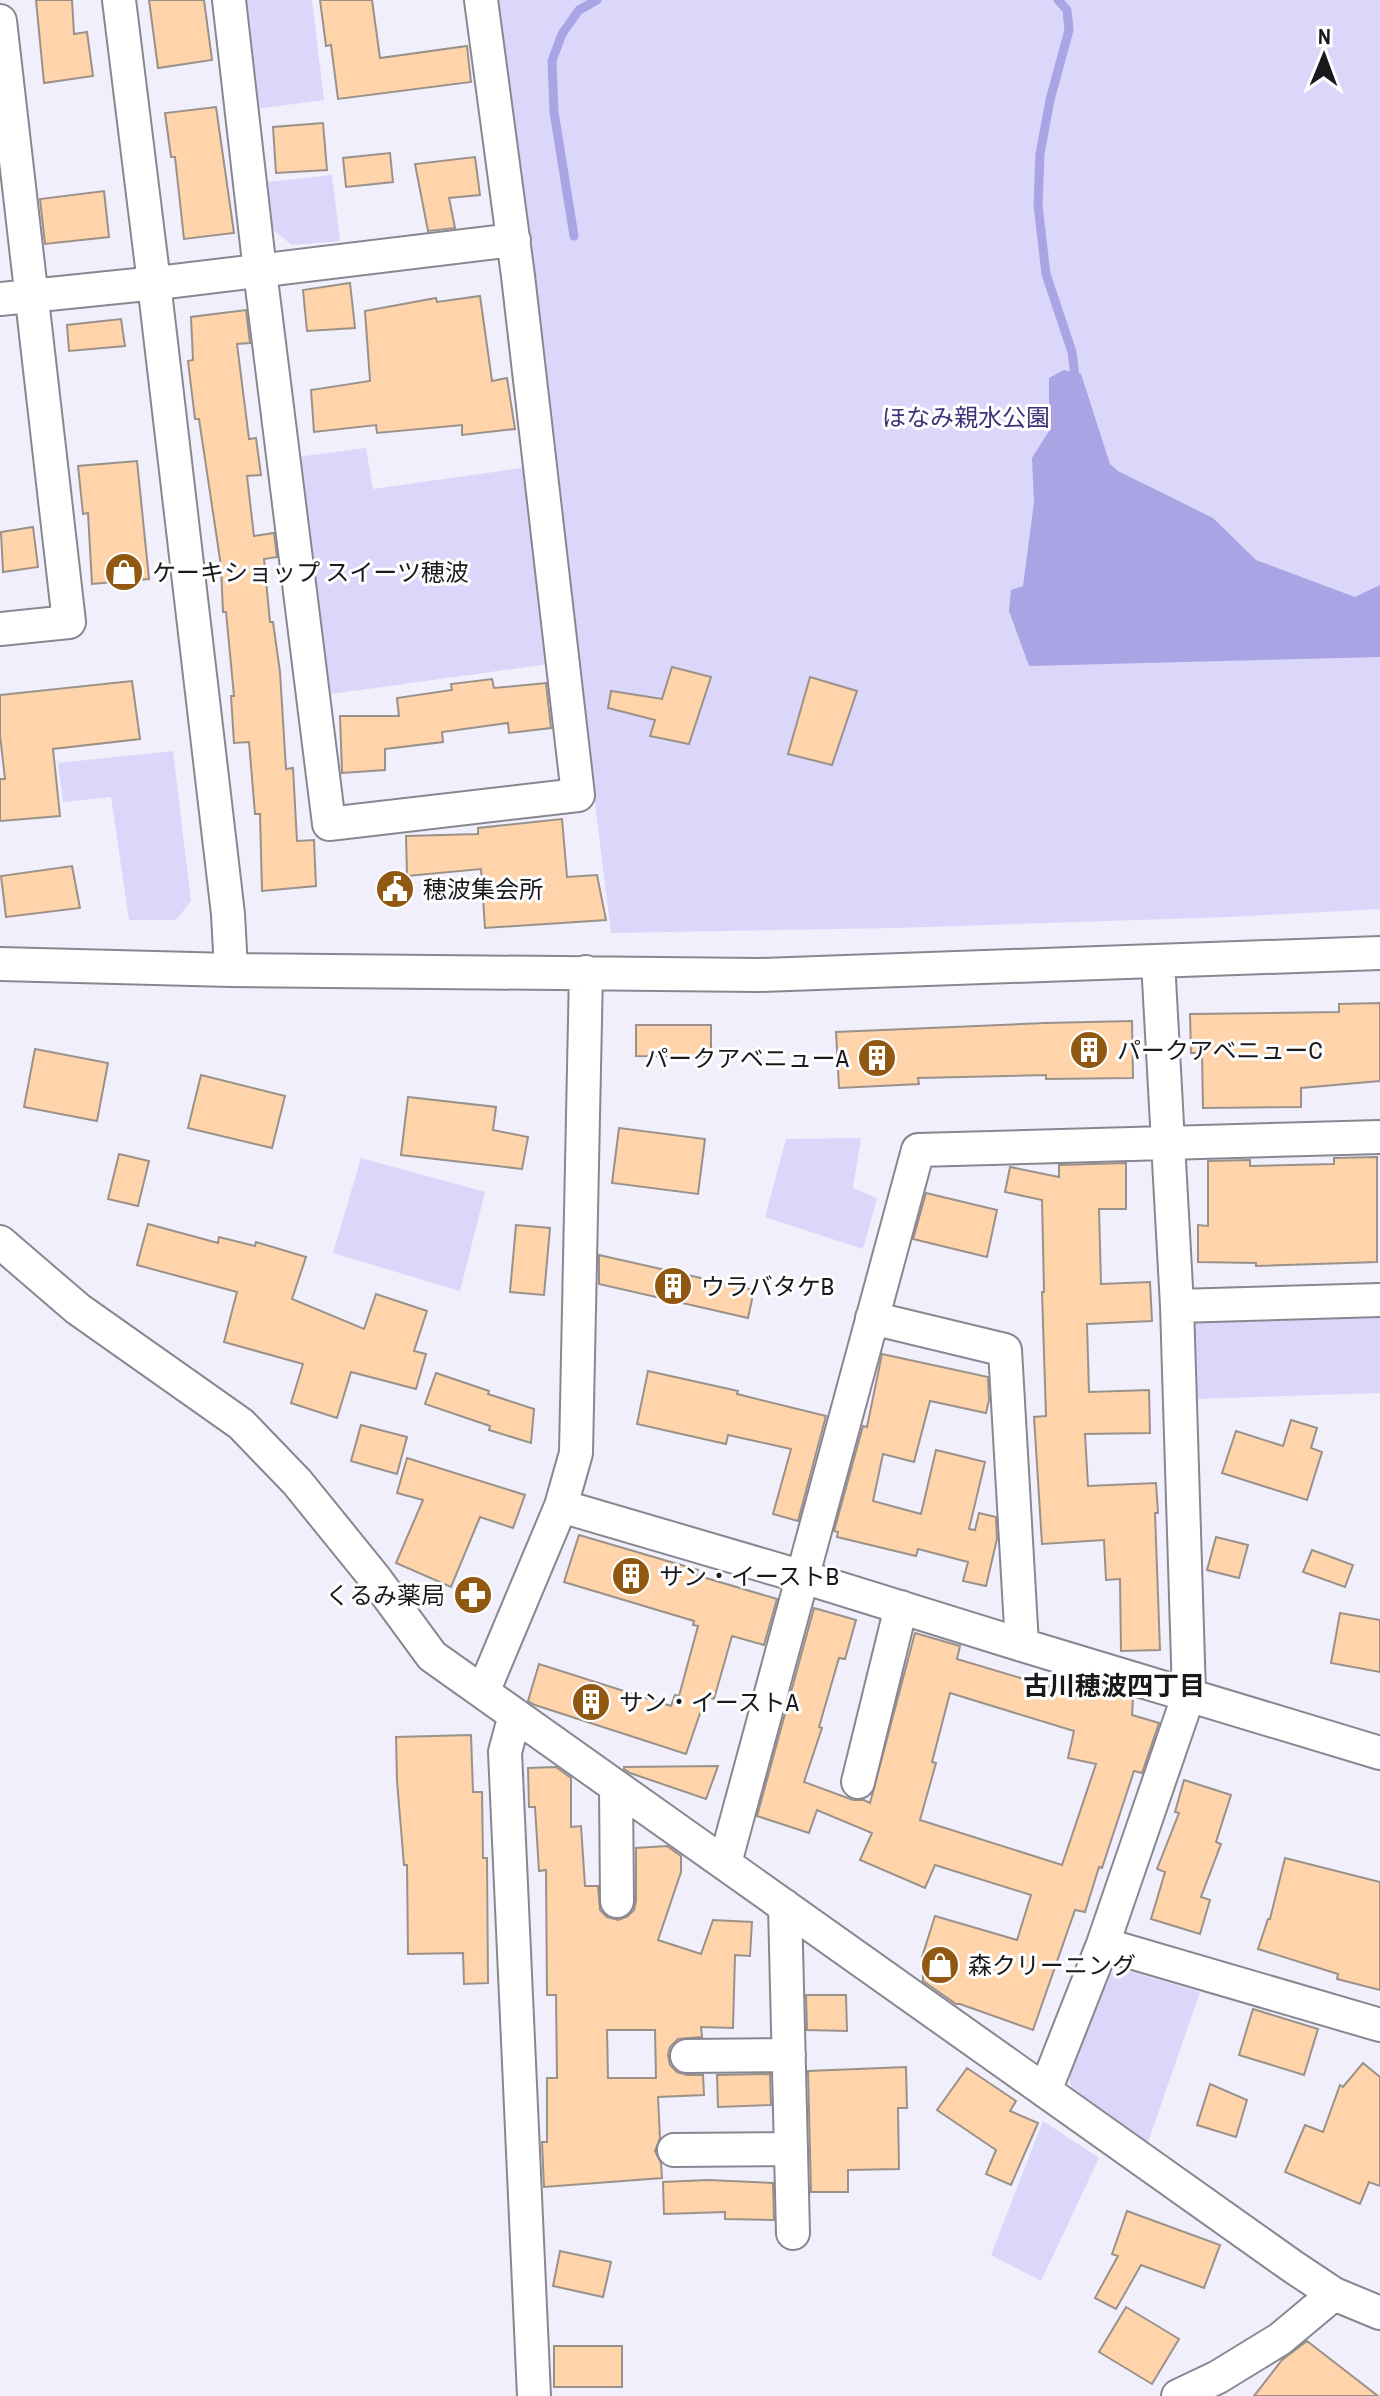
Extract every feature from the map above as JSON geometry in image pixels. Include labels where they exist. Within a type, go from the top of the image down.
[{"type":"street","points":[[119,0],[228,914],[231,970]]},
{"type":"street","points":[[229,0],[329,824],[578,795],[514,240],[481,0]]},
{"type":"street","points":[[0,21],[16,297],[69,622],[0,629]]},
{"type":"street","points":[[16,297],[514,240]]},
{"type":"street","points":[[0,964],[231,970],[759,975],[1380,953]]},
{"type":"street","points":[[1045,2091],[1103,1944],[1189,1694],[1177,1306],[1158,961]]},
{"type":"street","points":[[483,1692],[561,1506],[576,1453],[586,972]]},
{"type":"street","points":[[725,1863],[918,1150],[1380,1137]]},
{"type":"street","points":[[0,1242],[78,1309],[241,1424],[297,1482],[374,1577],[432,1656],[1334,2294],[1379,2313]]},
{"type":"street","points":[[1177,1306],[1380,1300]]},
{"type":"street","points":[[872,1318],[1005,1350],[1022,1645]]},
{"type":"street","points":[[561,1506],[1380,1753]]},
{"type":"street","points":[[858,1782],[901,1607]]},
{"type":"street","points":[[515,1715],[505,1752],[534,2396]]},
{"type":"street","points":[[616,1787],[617,1901]]},
{"type":"street","points":[[785,1906],[793,2233]]},
{"type":"street","points":[[1103,1944],[1380,2025]]},
{"type":"street","points":[[687,2056],[789,2055]]},
{"type":"street","points":[[674,2150],[791,2149]]},
{"type":"street","points":[[1178,2396],[1218,2377],[1280,2339],[1334,2294]]},
{"type":"green space","points":[[243,0],[312,0],[324,100],[256,109]]},
{"type":"green space","name":"ほなみ親水公園","points":[[496,0],[1380,0],[1380,909],[896,928],[611,933]]},
{"type":"green space","points":[[332,175],[340,241],[292,245],[272,229],[268,182]]},
{"type":"green space","points":[[366,448],[373,489],[522,468],[549,664],[331,694],[298,457]]},
{"type":"green space","points":[[173,751],[191,901],[176,920],[129,920],[111,797],[63,802],[58,763]]},
{"type":"green space","points":[[861,1138],[853,1188],[877,1198],[863,1249],[765,1217],[786,1139]]},
{"type":"green space","points":[[361,1158],[485,1192],[460,1291],[333,1253]]},
{"type":"green space","points":[[1380,1314],[1380,1393],[1195,1399],[1192,1320]]},
{"type":"green space","points":[[1126,1970],[1200,1992],[1147,2145],[1075,2096],[1070,2084],[1070,2070],[1102,1981],[1112,1973]]},
{"type":"green space","points":[[1043,2121],[1099,2158],[1041,2281],[991,2255]]},
{"type":"shaded area","points":[[1064,370],[1081,374],[1110,464],[1118,471],[1213,518],[1256,560],[1355,597],[1380,585],[1380,657],[1029,666],[1009,611],[1011,590],[1023,586],[1034,502],[1032,458],[1049,431],[1049,378]]},
{"type":"building","points":[[36,0],[72,0],[74,34],[87,32],[93,76],[44,83]]},
{"type":"building","points":[[149,0],[204,0],[212,60],[158,68]]},
{"type":"building","points":[[320,0],[372,0],[380,58],[467,46],[471,82],[338,99],[331,45],[326,46]]},
{"type":"building","points":[[216,107],[234,233],[184,239],[175,157],[171,157],[165,113]]},
{"type":"building","points":[[323,123],[327,170],[276,173],[273,127]]},
{"type":"building","points":[[390,153],[393,182],[346,187],[343,158]]},
{"type":"building","points":[[475,157],[480,195],[449,198],[455,228],[428,231],[415,164]]},
{"type":"building","points":[[104,191],[109,237],[45,244],[40,199]]},
{"type":"building","points":[[350,283],[355,328],[307,331],[303,290]]},
{"type":"building","points":[[480,296],[492,381],[507,378],[515,429],[462,435],[462,425],[377,433],[376,425],[314,432],[311,390],[370,381],[365,311],[436,298],[437,302]]},
{"type":"building","points":[[246,310],[250,343],[237,344],[249,439],[256,438],[261,475],[247,476],[254,536],[274,533],[277,557],[264,559],[270,622],[273,622],[280,672],[286,769],[293,768],[297,841],[314,840],[316,886],[262,891],[260,814],[255,814],[249,742],[234,743],[231,696],[234,696],[226,612],[223,612],[221,566],[188,361],[193,360],[191,317]]},
{"type":"building","points":[[121,319],[125,346],[69,351],[67,325]]},
{"type":"building","points":[[137,461],[149,579],[92,584],[88,513],[83,514],[78,466]]},
{"type":"building","points":[[33,527],[38,567],[3,572],[1,532]]},
{"type":"building","points":[[672,667],[711,677],[689,744],[650,736],[655,720],[608,708],[611,691],[662,699]]},
{"type":"building","points":[[810,677],[857,691],[832,765],[788,754]]},
{"type":"building","points":[[492,679],[494,688],[546,683],[551,728],[509,733],[508,723],[442,732],[443,742],[385,749],[385,770],[342,773],[340,716],[399,716],[397,698],[452,690],[451,684]]},
{"type":"building","points":[[132,681],[140,739],[53,749],[60,816],[0,821],[0,779],[5,779],[0,695]]},
{"type":"building","points":[[562,819],[567,877],[597,875],[606,920],[485,928],[481,869],[407,876],[406,836],[478,834],[478,828]]},
{"type":"building","points":[[72,866],[80,908],[6,917],[1,876]]},
{"type":"building","points":[[1380,1003],[1380,1081],[1301,1088],[1301,1107],[1203,1108],[1202,1053],[1191,1053],[1190,1014],[1339,1012],[1339,1004]]},
{"type":"building","points":[[1132,1021],[1133,1078],[1046,1079],[1046,1075],[918,1078],[919,1084],[839,1088],[836,1032]]},
{"type":"building","points":[[636,1025],[711,1025],[711,1057],[636,1056]]},
{"type":"building","points":[[35,1049],[108,1063],[97,1121],[24,1107]]},
{"type":"building","points":[[201,1075],[285,1096],[272,1148],[188,1128]]},
{"type":"building","points":[[408,1097],[496,1107],[493,1130],[528,1137],[522,1169],[401,1155]]},
{"type":"building","points":[[619,1128],[705,1139],[698,1194],[612,1183]]},
{"type":"building","points":[[119,1154],[149,1161],[138,1206],[108,1199]]},
{"type":"building","points":[[1377,1157],[1377,1262],[1256,1266],[1256,1263],[1198,1262],[1198,1225],[1208,1226],[1208,1161],[1250,1160],[1250,1166],[1334,1164],[1334,1158]]},
{"type":"building","points":[[1126,1163],[1126,1209],[1099,1209],[1101,1284],[1150,1282],[1152,1321],[1087,1324],[1089,1392],[1149,1390],[1150,1433],[1085,1434],[1088,1486],[1156,1483],[1160,1650],[1121,1651],[1120,1579],[1106,1580],[1104,1540],[1042,1544],[1034,1417],[1046,1416],[1042,1200],[1005,1192],[1010,1167],[1059,1177],[1059,1165]]},
{"type":"building","points":[[926,1193],[997,1210],[987,1257],[913,1239]]},
{"type":"building","points":[[148,1224],[218,1243],[219,1237],[255,1246],[256,1242],[306,1257],[292,1299],[364,1329],[376,1294],[427,1311],[414,1351],[426,1354],[416,1389],[351,1372],[337,1418],[291,1403],[303,1364],[224,1342],[237,1292],[137,1265]]},
{"type":"building","points":[[516,1225],[550,1228],[544,1295],[510,1292]]},
{"type":"building","name":"ウラバタケB","points":[[599,1255],[754,1290],[748,1318],[599,1284]]},
{"type":"building","points":[[882,1354],[988,1377],[986,1413],[930,1401],[914,1462],[883,1454],[873,1501],[921,1514],[936,1450],[985,1462],[969,1529],[975,1530],[979,1513],[996,1517],[997,1539],[986,1586],[963,1581],[968,1562],[918,1549],[916,1556],[837,1537],[838,1532],[834,1531],[863,1426],[867,1427]]},
{"type":"building","points":[[648,1371],[738,1391],[737,1394],[826,1416],[798,1521],[773,1514],[791,1449],[728,1435],[726,1444],[637,1424]]},
{"type":"building","points":[[436,1373],[534,1409],[531,1443],[425,1404]]},
{"type":"building","points":[[1291,1420],[1317,1428],[1311,1448],[1322,1452],[1307,1500],[1222,1473],[1236,1431],[1283,1446]]},
{"type":"building","points":[[361,1425],[407,1437],[397,1474],[351,1461]]},
{"type":"building","points":[[407,1458],[525,1495],[513,1528],[480,1517],[451,1587],[396,1563],[423,1500],[397,1493]]},
{"type":"building","points":[[579,1535],[698,1570],[696,1575],[777,1599],[764,1645],[732,1636],[714,1699],[706,1696],[686,1754],[528,1701],[539,1664],[671,1706],[675,1695],[679,1696],[698,1626],[693,1625],[694,1621],[564,1582]]},
{"type":"building","points":[[1216,1537],[1248,1545],[1239,1578],[1207,1570]]},
{"type":"building","points":[[1312,1550],[1353,1565],[1345,1587],[1303,1572]]},
{"type":"building","points":[[814,1608],[856,1620],[845,1659],[839,1658],[819,1727],[822,1728],[804,1782],[853,1800],[870,1803],[915,1633],[960,1646],[957,1659],[1061,1690],[1065,1678],[1133,1698],[1132,1715],[1159,1723],[1142,1773],[1134,1771],[1085,1912],[1075,1910],[1033,2030],[956,2004],[923,1981],[923,1973],[934,1960],[922,1957],[935,1916],[1017,1940],[1031,1895],[935,1865],[925,1888],[860,1860],[872,1833],[817,1810],[809,1833],[757,1816]],"holes":[[[950,1693],[1074,1731],[1068,1758],[1096,1764],[1062,1865],[920,1820],[936,1763],[932,1762]]]},
{"type":"building","points":[[1340,1613],[1380,1620],[1380,1672],[1331,1663]]},
{"type":"building","points":[[471,1735],[473,1792],[482,1792],[483,1858],[487,1858],[488,1983],[464,1984],[463,1953],[408,1954],[407,1865],[404,1865],[396,1737]]},
{"type":"building","points":[[718,1766],[706,1799],[624,1769],[624,1767]]},
{"type":"building","points":[[556,1767],[571,1778],[571,1827],[581,1826],[585,1886],[598,1886],[600,1910],[607,1917],[618,1920],[634,1910],[636,1848],[667,1846],[681,1856],[681,1872],[658,1940],[701,1954],[713,1920],[752,1922],[750,1956],[735,1955],[733,2028],[701,2027],[702,2037],[678,2039],[670,2047],[670,2065],[677,2072],[703,2075],[704,2095],[658,2097],[660,2138],[655,2151],[661,2163],[662,2178],[544,2187],[542,2142],[547,2142],[547,2078],[557,2078],[556,1995],[547,1995],[546,1870],[539,1871],[535,1807],[529,1807],[528,1768]],"holes":[[[607,2030],[655,2030],[656,2078],[608,2078]]]},
{"type":"building","points":[[1184,1780],[1231,1795],[1216,1842],[1221,1844],[1201,1897],[1210,1900],[1200,1934],[1151,1919],[1165,1872],[1157,1869],[1179,1813],[1175,1812]]},
{"type":"building","points":[[1285,1858],[1380,1882],[1380,1990],[1337,1979],[1338,1974],[1258,1949],[1270,1919]]},
{"type":"building","points":[[806,1995],[846,1995],[847,2031],[807,2030]]},
{"type":"building","points":[[1253,2009],[1318,2029],[1304,2075],[1239,2055]]},
{"type":"building","points":[[1363,2063],[1380,2077],[1380,2186],[1369,2182],[1360,2204],[1285,2172],[1305,2125],[1323,2132],[1340,2085],[1343,2087]]},
{"type":"building","points":[[906,2067],[907,2108],[898,2108],[899,2169],[848,2170],[848,2192],[811,2192],[808,2071]]},
{"type":"building","points":[[967,2068],[1016,2101],[1010,2111],[1038,2123],[1011,2185],[986,2174],[996,2150],[937,2110]]},
{"type":"building","points":[[770,2074],[771,2105],[718,2107],[717,2075]]},
{"type":"building","points":[[1210,2084],[1247,2100],[1236,2137],[1197,2125]]},
{"type":"building","points":[[708,2180],[773,2183],[774,2220],[725,2219],[725,2212],[664,2214],[663,2182]]},
{"type":"building","points":[[1127,2211],[1220,2245],[1204,2288],[1141,2265],[1116,2309],[1095,2298],[1118,2256],[1112,2254]]},
{"type":"building","points":[[560,2251],[611,2262],[603,2297],[553,2286]]},
{"type":"building","points":[[1126,2307],[1179,2339],[1152,2384],[1099,2352]]},
{"type":"building","points":[[1307,2341],[1378,2396],[1254,2396],[1282,2360]]},
{"type":"building","points":[[554,2346],[622,2346],[622,2387],[554,2387]]},
{"type":"waterway","points":[[574,236],[554,112],[552,61],[562,34],[579,10],[597,0]]},
{"type":"waterway","points":[[1058,0],[1067,10],[1069,30],[1050,100],[1040,154],[1038,205],[1046,274],[1072,352],[1076,384]]},
{"type":"place","name":"ケーキショップ スイーツ穂波","points":[[124,572]]},
{"type":"place","name":"穂波集会所","points":[[395,889]]},
{"type":"place","name":"パークアベニューC","points":[[1089,1050]]},
{"type":"place","name":"パークアベニューA","points":[[877,1058]]},
{"type":"place","name":"ウラバタケB","points":[[673,1286]]},
{"type":"place","name":"サン・イーストB","points":[[631,1576]]},
{"type":"place","name":"くるみ薬局","points":[[473,1595]]},
{"type":"place","name":"サン・イーストA","points":[[591,1702]]},
{"type":"place","name":"森クリーニング","points":[[940,1965]]},
{"type":"district","name":"古川穂波四丁目","points":[[1114,1685]]}]
